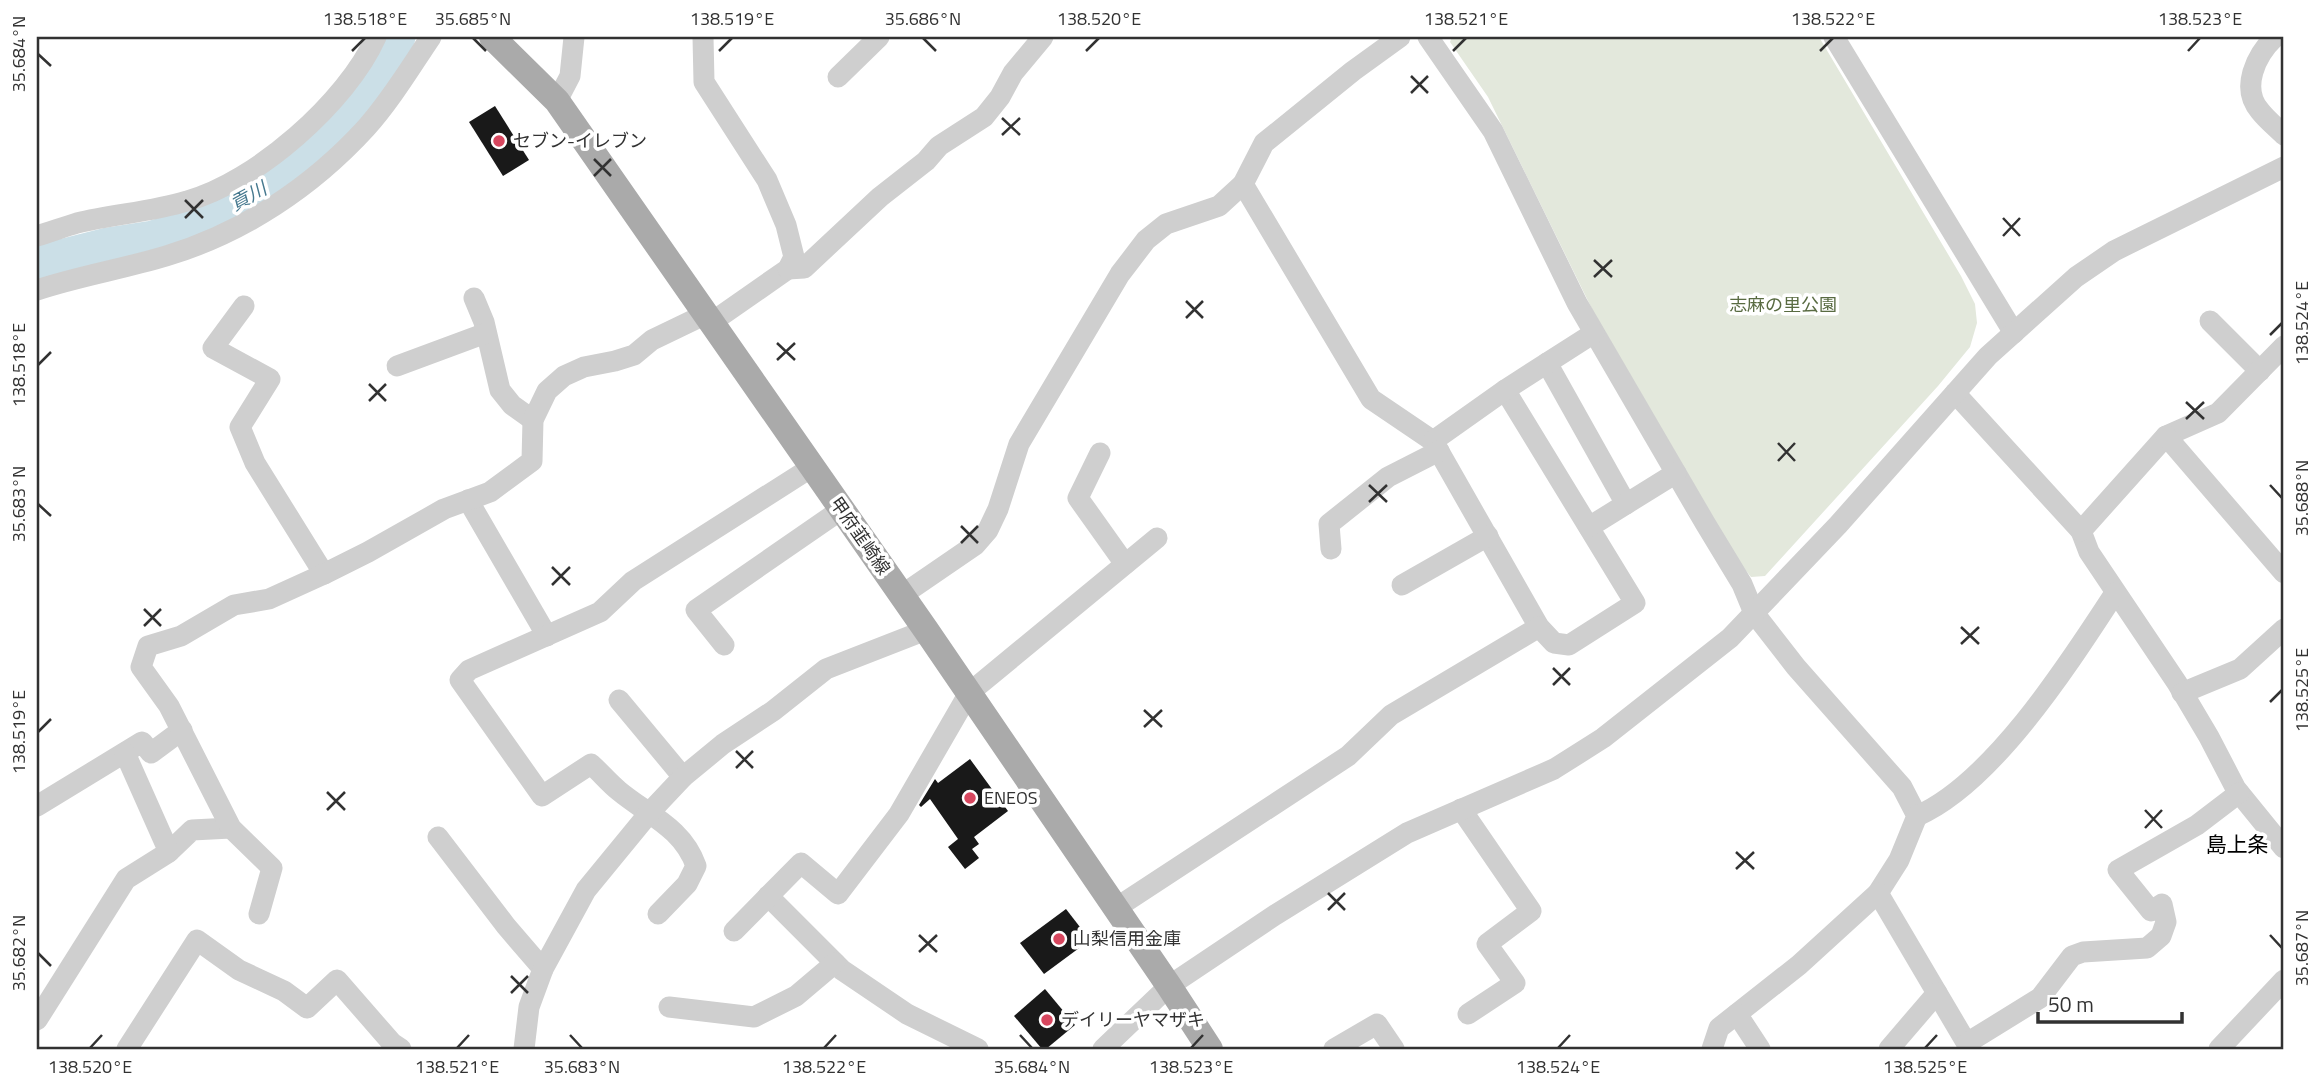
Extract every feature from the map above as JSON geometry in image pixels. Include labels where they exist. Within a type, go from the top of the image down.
[{"type":"main road","name":"甲府韮崎線","points":[[492,37],[557,101],[902,595],[1210,1049]]},
{"type":"street","points":[[37,236],[77,223],[186,202],[217,191],[249,173],[321,113],[345,85],[376,37]]},
{"type":"street","points":[[37,290],[166,256],[214,239],[288,198],[327,166],[366,128],[394,93],[431,37]]},
{"type":"street","points":[[557,101],[570,76],[574,37]]},
{"type":"street","points":[[703,37],[704,82],[767,180],[786,225],[794,257],[788,269]]},
{"type":"street","points":[[838,77],[879,37]]},
{"type":"street","points":[[258,914],[272,868],[232,828],[169,706],[141,667],[148,646],[181,636],[233,604],[270,599],[368,552],[444,509],[489,492],[533,461],[533,420],[547,391],[564,376],[584,367],[634,355],[652,340],[709,318],[788,269],[804,268],[880,197],[926,161],[939,146],[984,117],[1000,97],[1013,73],[1043,37]]},
{"type":"street","points":[[902,595],[975,545],[988,530],[998,509],[1019,444],[1120,274],[1146,240],[1166,224],[1219,206],[1243,184],[1264,143],[1400,37]]},
{"type":"street","points":[[1428,37],[1493,131],[1577,303],[1742,584],[1754,613],[1796,667],[1902,787],[1917,816]]},
{"type":"street","points":[[1834,37],[2014,333]]},
{"type":"street","points":[[2275,37],[2256,62],[2250,95],[2258,110],[2284,135]]},
{"type":"street","points":[[1103,1049],[1169,986],[1275,915],[1407,833],[1554,769],[1603,738],[1730,638],[1838,525],[1988,356],[2076,277],[2115,251],[2284,167]]},
{"type":"street","points":[[1243,184],[1371,399],[1436,446],[1539,627],[1554,643],[1569,645],[1635,603],[1505,390]]},
{"type":"street","points":[[474,298],[500,390],[512,405],[533,420]]},
{"type":"street","points":[[244,306],[213,348],[270,379],[240,427],[255,463],[324,573]]},
{"type":"street","points":[[2210,321],[2260,371]]},
{"type":"street","points":[[397,366],[486,333]]},
{"type":"street","points":[[1331,549],[1329,524],[1388,477],[1436,446],[1505,390],[1594,333]]},
{"type":"street","points":[[2081,531],[2166,436],[2218,413],[2284,346]]},
{"type":"street","points":[[1547,363],[1626,504]]},
{"type":"street","points":[[1955,393],[2081,531],[2089,552],[2182,693],[2239,793],[2284,848]]},
{"type":"street","points":[[2166,436],[2284,573]]},
{"type":"street","points":[[1100,453],[1078,498],[1125,564]]},
{"type":"street","points":[[658,914],[687,884],[696,866],[692,853],[676,831],[619,791],[591,764],[542,796],[460,680],[469,670],[600,612],[633,581],[812,467]]},
{"type":"street","points":[[1589,527],[1676,473]]},
{"type":"street","points":[[468,500],[547,636]]},
{"type":"street","points":[[724,645],[696,610],[842,509]]},
{"type":"street","points":[[1402,585],[1488,536]]},
{"type":"street","points":[[734,931],[801,863],[838,894],[899,814],[969,693],[1157,538]]},
{"type":"street","points":[[1712,1049],[1719,1028],[1799,965],[1878,893],[1899,860],[1917,816],[1935,808],[1964,785],[1997,752],[2048,691],[2115,593]]},
{"type":"street","points":[[1116,908],[1348,756],[1391,715],[1539,627]]},
{"type":"street","points":[[2182,693],[2240,669],[2284,629]]},
{"type":"street","points":[[524,1049],[529,1007],[543,969],[586,890],[650,812],[683,777],[825,669],[926,630]]},
{"type":"street","points":[[619,700],[683,777]]},
{"type":"street","points":[[37,806],[142,742],[151,753],[181,730]]},
{"type":"street","points":[[125,753],[169,852]]},
{"type":"street","points":[[1878,893],[1969,1046],[2040,998],[2072,956],[2083,952],[2147,948],[2161,936],[2166,922],[2162,904],[2151,911],[2118,870],[2197,825],[2239,793]]},
{"type":"street","points":[[1461,809],[1531,911],[1487,944],[1515,983],[1468,1014]]},
{"type":"street","points":[[39,1010],[126,879],[169,852],[192,830],[232,828]]},
{"type":"street","points":[[438,837],[506,926],[543,969]]},
{"type":"street","points":[[768,896],[842,970],[907,1014],[978,1049]]},
{"type":"street","points":[[127,1049],[197,940],[239,970],[284,991],[307,1008],[337,980],[392,1043],[401,1049]]},
{"type":"street","points":[[669,1007],[754,1017],[796,996],[835,963]]},
{"type":"street","points":[[2219,1049],[2284,980]]},
{"type":"street","points":[[1889,1049],[1937,993]]},
{"type":"street","points":[[1737,1014],[1760,1049]]},
{"type":"street","points":[[1334,1049],[1377,1024],[1394,1049]]},
{"type":"green space","name":"志麻の里公園","points":[[1452,37],[1819,37],[1961,276],[1975,304],[1977,323],[1970,347],[1938,386],[1765,576],[1751,577],[1739,562],[1592,309],[1488,97],[1450,42]]},
{"type":"building","name":"セブン-イレブン","points":[[495,106],[529,160],[503,176],[469,122]]},
{"type":"building","points":[[970,759],[1008,811],[974,837],[979,844],[972,849],[979,858],[965,869],[948,847],[958,839],[930,799],[921,807],[919,805],[935,779],[938,783]]},
{"type":"building","points":[[1066,909],[1090,940],[1044,974],[1020,943]]},
{"type":"building","points":[[1045,989],[1075,1025],[1046,1049],[1042,1049],[1014,1016]]},
{"type":"waterway","name":"貢川","points":[[37,263],[108,245],[153,238],[191,226],[260,191],[313,154],[356,108],[398,37]]},
{"type":"place","name":"セブン-イレブン","points":[[499,141]]},
{"type":"place","name":"ENEOS","points":[[970,798]]},
{"type":"place","name":"山梨信用金庫","points":[[1059,939]]},
{"type":"place","name":"デイリーヤマザキ","points":[[1047,1020]]},
{"type":"district","name":"島上条","points":[[2237,845]]}]
